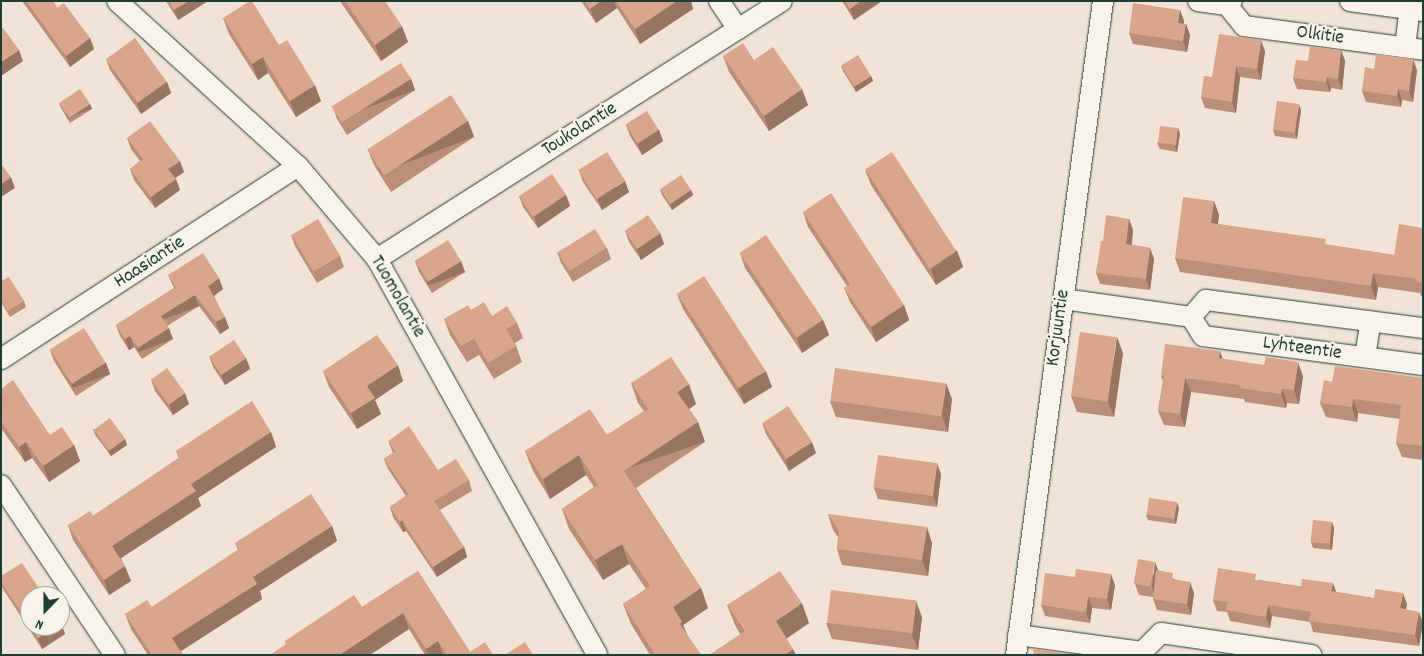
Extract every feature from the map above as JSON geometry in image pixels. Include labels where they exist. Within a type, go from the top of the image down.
[{"type":"street","name":"Tuomolantie","points":[[117,1],[298,166],[377,259],[597,655]]},
{"type":"street","points":[[719,1],[738,29]]},
{"type":"street","name":"Toukolantie","points":[[377,259],[782,1]]},
{"type":"street","name":"Korjuuntie","points":[[1016,655],[1103,1]]},
{"type":"street","name":"Olkitie","points":[[1198,1],[1230,3],[1244,26],[1414,49]]},
{"type":"street","name":"Olkitie","points":[[1350,1],[1416,10]]},
{"type":"street","points":[[1414,49],[1416,10]]},
{"type":"street","name":"Haasiantie","points":[[1,359],[298,166]]},
{"type":"street","points":[[1063,299],[1191,317]]},
{"type":"street","name":"Lyhteentie","points":[[1423,328],[1206,300],[1191,317],[1202,336],[1423,365]]},
{"type":"street","points":[[1365,357],[1371,321]]},
{"type":"street","points":[[1,485],[115,655]]},
{"type":"street","points":[[1018,635],[1143,653],[1161,633],[1311,655]]},
{"type":"building","points":[[26,1],[53,1],[57,8],[64,3],[90,38],[66,56]]},
{"type":"building","points":[[169,1],[189,1],[174,10]]},
{"type":"building","points":[[252,1],[279,45],[287,40],[315,85],[290,101],[263,57],[252,64],[223,18]]},
{"type":"building","points":[[345,1],[385,1],[402,26],[375,45]]},
{"type":"building","points":[[585,1],[601,1],[590,9]]},
{"type":"building","points":[[616,1],[677,1],[635,29]]},
{"type":"building","points":[[845,1],[861,1],[850,9]]},
{"type":"building","points":[[1133,3],[1180,10],[1178,23],[1186,24],[1183,41],[1129,33]]},
{"type":"building","points":[[3,28],[19,50],[1,62],[1,29]]},
{"type":"building","points":[[1219,34],[1261,40],[1257,69],[1236,66],[1232,102],[1201,97],[1204,76],[1212,77]]},
{"type":"building","points":[[135,38],[167,82],[138,103],[106,59]]},
{"type":"building","points":[[743,43],[754,60],[773,47],[802,89],[764,116],[723,56]]},
{"type":"building","points":[[1310,46],[1341,50],[1338,79],[1327,77],[1326,82],[1293,78],[1296,60],[1308,61]]},
{"type":"building","points":[[1376,54],[1413,59],[1409,91],[1398,89],[1397,96],[1362,91],[1365,67],[1374,69]]},
{"type":"building","points":[[858,55],[871,76],[854,87],[841,66]]},
{"type":"building","points":[[401,63],[411,79],[342,123],[331,106]]},
{"type":"building","points":[[80,89],[90,104],[69,118],[59,103]]},
{"type":"building","points":[[451,95],[468,121],[384,175],[367,149]]},
{"type":"building","points":[[1277,101],[1299,104],[1295,133],[1273,130]]},
{"type":"building","points":[[647,111],[659,130],[637,143],[626,124]]},
{"type":"building","points":[[150,121],[180,161],[168,169],[176,179],[151,197],[130,169],[143,159],[127,138]]},
{"type":"building","points":[[1160,126],[1178,128],[1176,145],[1158,143]]},
{"type":"building","points":[[607,152],[625,181],[596,199],[578,170]]},
{"type":"building","points":[[892,152],[956,251],[929,268],[865,169]]},
{"type":"building","points":[[1,164],[11,177],[1,184]]},
{"type":"building","points":[[552,174],[566,195],[533,217],[519,196]]},
{"type":"building","points":[[681,175],[691,190],[670,204],[660,189]]},
{"type":"building","points":[[831,193],[904,305],[871,327],[844,288],[850,284],[803,212]]},
{"type":"building","points":[[1183,197],[1214,201],[1211,223],[1326,239],[1325,244],[1394,255],[1399,224],[1423,228],[1423,283],[1416,282],[1417,279],[1373,273],[1371,286],[1175,258]]},
{"type":"building","points":[[648,215],[660,233],[637,249],[625,231]]},
{"type":"building","points":[[1106,215],[1129,219],[1126,244],[1150,248],[1146,279],[1096,273]]},
{"type":"building","points":[[318,219],[340,256],[314,272],[291,235]]},
{"type":"building","points":[[595,229],[607,248],[569,271],[558,252]]},
{"type":"building","points":[[766,235],[823,320],[797,337],[739,253]]},
{"type":"building","points":[[448,240],[461,261],[428,282],[415,261]]},
{"type":"building","points":[[203,253],[219,278],[208,286],[225,317],[216,322],[195,295],[161,316],[169,328],[138,348],[130,336],[125,339],[116,325],[176,287],[168,275]]},
{"type":"building","points":[[704,276],[766,371],[739,388],[677,293]]},
{"type":"building","points":[[9,277],[24,301],[8,311],[1,300],[1,281]]},
{"type":"building","points":[[484,302],[492,316],[507,306],[517,323],[506,329],[516,346],[488,363],[474,339],[461,346],[444,319],[468,305],[471,310]]},
{"type":"building","points":[[84,328],[106,363],[72,384],[50,349]]},
{"type":"building","points":[[1080,332],[1117,337],[1108,402],[1071,396]]},
{"type":"building","points":[[377,335],[398,365],[367,386],[375,398],[351,413],[323,371]]},
{"type":"building","points":[[234,340],[246,358],[221,375],[209,357]]},
{"type":"building","points":[[1165,344],[1220,351],[1219,358],[1264,365],[1266,357],[1298,362],[1294,390],[1282,389],[1281,394],[1240,388],[1240,385],[1185,378],[1180,414],[1158,411],[1164,376],[1161,376]]},
{"type":"building","points":[[671,357],[689,384],[677,392],[698,422],[624,471],[701,588],[673,607],[682,622],[680,624],[701,655],[652,655],[654,653],[623,604],[650,586],[622,544],[595,560],[562,509],[598,485],[579,455],[543,479],[525,451],[590,409],[607,435],[648,409],[631,383]]},
{"type":"building","points":[[1335,366],[1423,378],[1423,446],[1396,443],[1401,405],[1353,399],[1352,407],[1320,403],[1324,380],[1332,382]]},
{"type":"building","points":[[167,368],[185,393],[169,405],[151,380]]},
{"type":"building","points":[[835,368],[946,384],[941,416],[830,401]]},
{"type":"building","points":[[13,380],[50,435],[62,427],[74,445],[43,466],[26,442],[19,447],[1,421],[1,402],[4,400],[1,397],[1,389]]},
{"type":"building","points":[[252,401],[271,432],[191,484],[196,491],[112,546],[125,566],[104,580],[68,525],[90,511],[93,516],[180,457],[176,451]]},
{"type":"building","points":[[788,406],[812,442],[786,459],[762,423]]},
{"type":"building","points":[[110,418],[125,439],[109,451],[94,430]]},
{"type":"building","points":[[409,426],[438,470],[456,459],[469,480],[434,501],[464,547],[433,567],[402,520],[400,522],[390,507],[408,494],[384,459],[395,451],[388,441]]},
{"type":"building","points":[[878,455],[937,463],[933,496],[873,488]]},
{"type":"building","points":[[311,494],[332,526],[253,577],[257,584],[172,638],[183,655],[152,655],[125,614],[147,600],[152,607],[239,549],[235,543]]},
{"type":"building","points":[[1149,498],[1177,502],[1174,519],[1147,515]]},
{"type":"building","points":[[828,514],[927,527],[922,560],[837,549],[839,531]]},
{"type":"building","points":[[1313,520],[1332,522],[1330,544],[1311,542]]},
{"type":"building","points":[[1138,559],[1155,562],[1150,587],[1134,584]]},
{"type":"building","points":[[22,563],[37,586],[20,586],[20,610],[1,582],[1,576]]},
{"type":"building","points":[[1218,568],[1256,574],[1255,580],[1301,587],[1302,579],[1333,583],[1331,591],[1374,598],[1375,589],[1403,593],[1400,608],[1419,612],[1415,635],[1309,621],[1311,612],[1268,605],[1266,617],[1226,610],[1227,602],[1213,600]]},
{"type":"building","points":[[1076,569],[1111,574],[1107,599],[1088,597],[1086,612],[1041,605],[1045,573],[1075,577]]},
{"type":"building","points":[[1156,570],[1173,573],[1172,579],[1190,582],[1187,604],[1153,599]]},
{"type":"building","points":[[418,571],[470,652],[485,642],[493,655],[447,655],[438,641],[426,649],[403,613],[339,655],[270,655],[286,644],[285,641],[354,595],[362,607]]},
{"type":"building","points":[[780,571],[802,603],[776,621],[793,649],[784,655],[709,655],[745,631],[727,605]]},
{"type":"building","points":[[831,590],[916,600],[912,633],[827,623]]},
{"type":"building","points":[[525,642],[533,655],[505,655]]},
{"type":"building","points":[[1034,648],[1068,654],[1068,655],[1033,655]]}]
